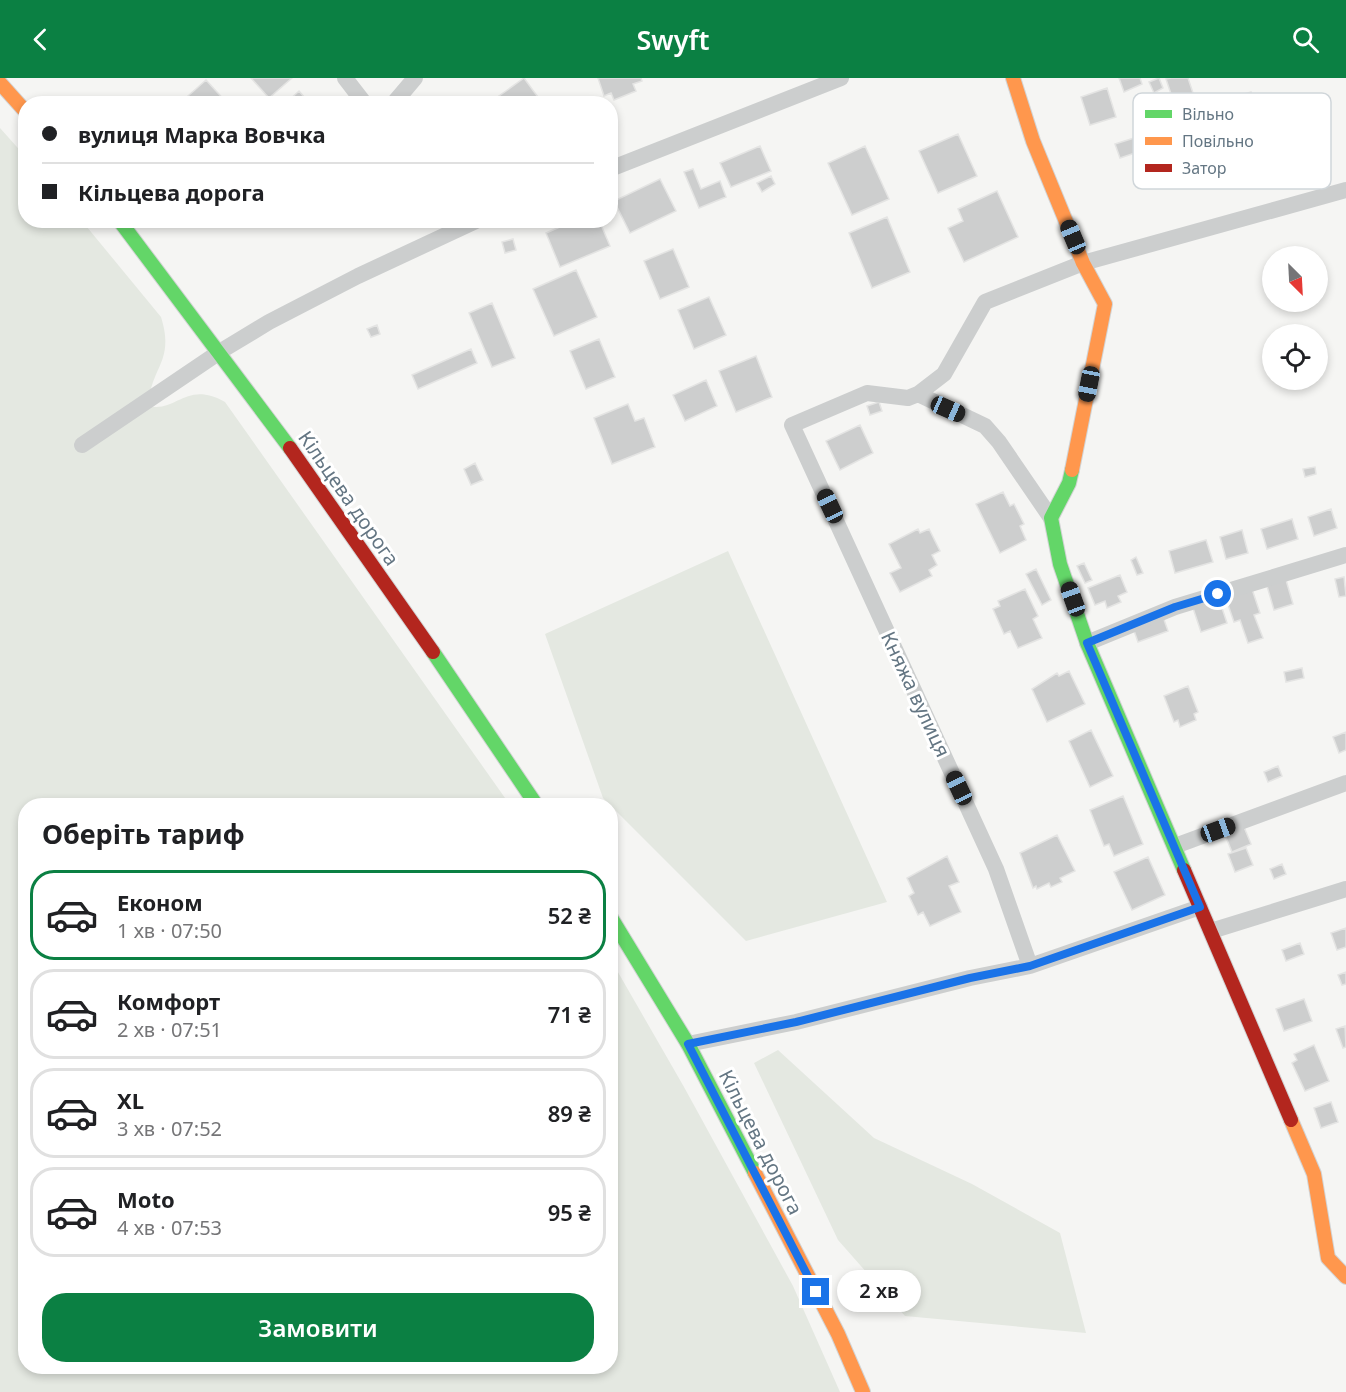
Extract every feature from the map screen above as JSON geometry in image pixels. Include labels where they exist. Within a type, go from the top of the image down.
[{"type":"main road","points":[[1013,78],[1033,141],[1083,263],[1105,304],[1069,483],[1051,518],[1060,564],[1087,643],[1314,1174],[1328,1258],[1346,1277]]},
{"type":"main road","points":[[0,83],[18,103]]},
{"type":"main road","name":"Кільцева дорога","points":[[125,228],[220,351],[455,681],[532,798]]},
{"type":"main road","name":"Кільцева дорога","points":[[618,929],[688,1044],[838,1334],[863,1392]]},
{"type":"street","points":[[345,78],[359,96]]},
{"type":"street","points":[[400,96],[416,78]]},
{"type":"street","points":[[618,165],[793,86],[841,78]]},
{"type":"street","points":[[1051,518],[999,442],[985,426],[918,394],[944,374],[985,302],[1083,263],[1346,190]]},
{"type":"street","points":[[82,445],[220,351],[448,228]]},
{"type":"street","name":"Княжа вулиця","points":[[918,394],[908,398],[867,393],[792,425],[996,869],[1030,966]]},
{"type":"street","points":[[1087,643],[1175,607],[1346,555]]},
{"type":"street","points":[[1175,846],[1346,783]]},
{"type":"street","points":[[1211,931],[1346,889]]},
{"type":"street","points":[[688,1044],[796,1022],[970,978],[1030,966],[1200,907]]},
{"type":"shaded area","points":[[0,128],[18,148],[18,228],[88,228],[161,317],[165,332],[164,354],[153,382],[148,406],[167,405],[191,395],[201,394],[225,402],[505,798],[18,798],[18,1374],[618,1374],[618,972],[793,1286],[840,1392],[0,1392]]},
{"type":"shaded area","points":[[728,551],[887,902],[746,941],[618,813],[618,798],[603,798],[545,634]]},
{"type":"shaded area","points":[[778,1050],[874,1138],[972,1184],[1060,1233],[1086,1333],[905,1316],[838,1240],[754,1063]]},
{"type":"building","points":[[251,78],[292,78],[271,96],[267,96]]},
{"type":"building","points":[[524,78],[537,96],[499,96]]},
{"type":"building","points":[[598,78],[641,78],[642,81],[633,84],[636,91],[618,98],[618,96],[612,96],[611,93],[604,96]]},
{"type":"building","points":[[1119,78],[1140,78],[1142,84],[1124,92]]},
{"type":"building","points":[[1159,78],[1163,88],[1154,93],[1149,82]]},
{"type":"building","points":[[1188,78],[1193,93],[1171,93],[1166,79]]},
{"type":"building","points":[[206,80],[221,96],[188,96]]},
{"type":"building","points":[[1107,88],[1116,117],[1090,125],[1081,97]]},
{"type":"building","points":[[299,91],[303,96],[294,96]]},
{"type":"building","points":[[958,134],[977,176],[938,193],[919,151]]},
{"type":"building","points":[[1133,138],[1133,154],[1120,158],[1115,144]]},
{"type":"building","points":[[760,146],[771,171],[731,187],[720,163]]},
{"type":"building","points":[[865,146],[889,199],[852,215],[828,163]]},
{"type":"building","points":[[693,169],[701,189],[720,181],[726,197],[699,208],[684,172]]},
{"type":"building","points":[[771,176],[775,184],[762,192],[757,183]]},
{"type":"building","points":[[660,179],[676,211],[630,233],[618,209],[618,199]]},
{"type":"building","points":[[997,191],[1018,237],[964,262],[948,228],[963,221],[958,209]]},
{"type":"building","points":[[887,217],[910,272],[872,288],[849,233]]},
{"type":"building","points":[[558,228],[602,228],[610,246],[560,267],[546,233]]},
{"type":"building","points":[[513,239],[516,250],[505,253],[502,242]]},
{"type":"building","points":[[673,249],[689,287],[660,299],[644,261]]},
{"type":"building","points":[[576,270],[597,317],[554,336],[533,289]]},
{"type":"building","points":[[709,297],[726,335],[694,349],[678,310]]},
{"type":"building","points":[[492,303],[515,358],[492,367],[469,313]]},
{"type":"building","points":[[377,325],[380,334],[371,337],[367,329]]},
{"type":"building","points":[[599,339],[615,377],[586,389],[570,351]]},
{"type":"building","points":[[471,349],[477,363],[418,389],[412,375]]},
{"type":"building","points":[[756,356],[772,397],[736,412],[719,371]]},
{"type":"building","points":[[706,380],[717,406],[685,421],[673,395]]},
{"type":"building","points":[[879,402],[882,411],[870,415],[867,406]]},
{"type":"building","points":[[628,404],[635,421],[644,418],[655,447],[612,464],[594,418]]},
{"type":"building","points":[[860,425],[873,453],[840,470],[826,441]]},
{"type":"building","points":[[475,463],[483,480],[471,485],[464,469]]},
{"type":"building","points":[[1315,467],[1316,474],[1305,477],[1303,469]]},
{"type":"building","points":[[1003,492],[1010,506],[1014,504],[1024,524],[1020,526],[1026,540],[1000,553],[976,504]]},
{"type":"building","points":[[1331,509],[1337,528],[1314,536],[1308,517]]},
{"type":"building","points":[[1292,519],[1298,539],[1267,549],[1261,529]]},
{"type":"building","points":[[918,529],[920,533],[929,529],[940,551],[932,555],[937,565],[929,570],[932,576],[900,592],[890,573],[901,568],[889,544]]},
{"type":"building","points":[[1242,530],[1248,553],[1226,559],[1220,537]]},
{"type":"building","points":[[1206,540],[1213,562],[1175,573],[1169,551]]},
{"type":"building","points":[[1136,557],[1143,573],[1137,575],[1131,560]]},
{"type":"building","points":[[1084,563],[1092,580],[1085,583],[1077,566]]},
{"type":"building","points":[[1036,569],[1051,600],[1042,605],[1026,574]]},
{"type":"building","points":[[1120,575],[1127,592],[1118,596],[1121,602],[1107,608],[1105,601],[1095,605],[1088,588]]},
{"type":"building","points":[[1344,577],[1346,596],[1339,597],[1335,579]]},
{"type":"building","points":[[1286,580],[1293,604],[1274,610],[1267,586]]},
{"type":"building","points":[[1025,589],[1038,616],[1033,619],[1042,638],[1018,648],[1010,631],[1004,634],[993,609],[1000,606],[998,601]]},
{"type":"building","points":[[1252,589],[1260,613],[1254,615],[1263,638],[1248,643],[1240,620],[1234,622],[1226,599]]},
{"type":"building","points":[[1219,599],[1227,623],[1201,632],[1193,608]]},
{"type":"building","points":[[1162,614],[1168,631],[1138,642],[1132,625]]},
{"type":"building","points":[[1302,668],[1304,678],[1286,682],[1284,672]]},
{"type":"building","points":[[1069,671],[1085,704],[1047,722],[1032,689],[1057,673],[1059,676]]},
{"type":"building","points":[[1188,686],[1198,712],[1194,714],[1196,720],[1180,727],[1178,720],[1174,722],[1164,696]]},
{"type":"building","points":[[1091,730],[1113,776],[1090,787],[1069,741]]},
{"type":"building","points":[[1346,732],[1346,750],[1339,753],[1333,737]]},
{"type":"building","points":[[1278,766],[1282,776],[1268,782],[1264,772]]},
{"type":"building","points":[[1123,796],[1143,844],[1114,856],[1109,844],[1104,846],[1090,810]]},
{"type":"building","points":[[1244,827],[1251,844],[1232,852],[1225,835]]},
{"type":"building","points":[[1057,835],[1075,871],[1060,878],[1062,882],[1051,887],[1049,883],[1037,889],[1036,886],[1033,888],[1020,853]]},
{"type":"building","points":[[1246,848],[1253,865],[1235,872],[1228,854]]},
{"type":"building","points":[[947,856],[959,882],[949,886],[961,912],[930,926],[923,912],[918,915],[909,896],[914,893],[907,878]]},
{"type":"building","points":[[1148,857],[1165,895],[1132,910],[1114,872]]},
{"type":"building","points":[[1282,864],[1286,874],[1274,879],[1270,869]]},
{"type":"building","points":[[1346,928],[1346,947],[1337,950],[1331,933]]},
{"type":"building","points":[[1300,943],[1304,954],[1286,961],[1282,950]]},
{"type":"building","points":[[1346,972],[1346,984],[1342,985],[1338,975]]},
{"type":"building","points":[[1304,999],[1312,1021],[1284,1031],[1276,1009]]},
{"type":"building","points":[[1345,1026],[1346,1047],[1343,1048],[1336,1029]]},
{"type":"building","points":[[1314,1045],[1329,1081],[1305,1091],[1292,1063],[1297,1060],[1294,1054]]},
{"type":"building","points":[[1331,1102],[1338,1122],[1321,1128],[1314,1108]]},
{"type":"traffic: fast","points":[[125,228],[290,448]]},
{"type":"traffic: fast","points":[[1072,470],[1069,483],[1051,518],[1060,564],[1087,643],[1184,870]]},
{"type":"traffic: fast","points":[[433,652],[532,798]]},
{"type":"traffic: fast","points":[[618,929],[688,1044],[755,1173]]},
{"type":"traffic: slow","points":[[1013,78],[1033,141],[1083,263],[1105,304],[1072,470]]},
{"type":"traffic: slow","points":[[0,83],[18,103]]},
{"type":"traffic: slow","points":[[1291,1120],[1314,1174],[1328,1258],[1346,1277]]},
{"type":"traffic: slow","points":[[755,1173],[838,1334],[863,1392]]},
{"type":"traffic: jam","points":[[290,448],[433,652]]},
{"type":"traffic: jam","points":[[1184,870],[1291,1120]]},
{"type":"route","points":[[816,1292],[688,1044],[796,1022],[970,978],[1030,966],[1200,907],[1087,643],[1175,607],[1218,594]]}]
